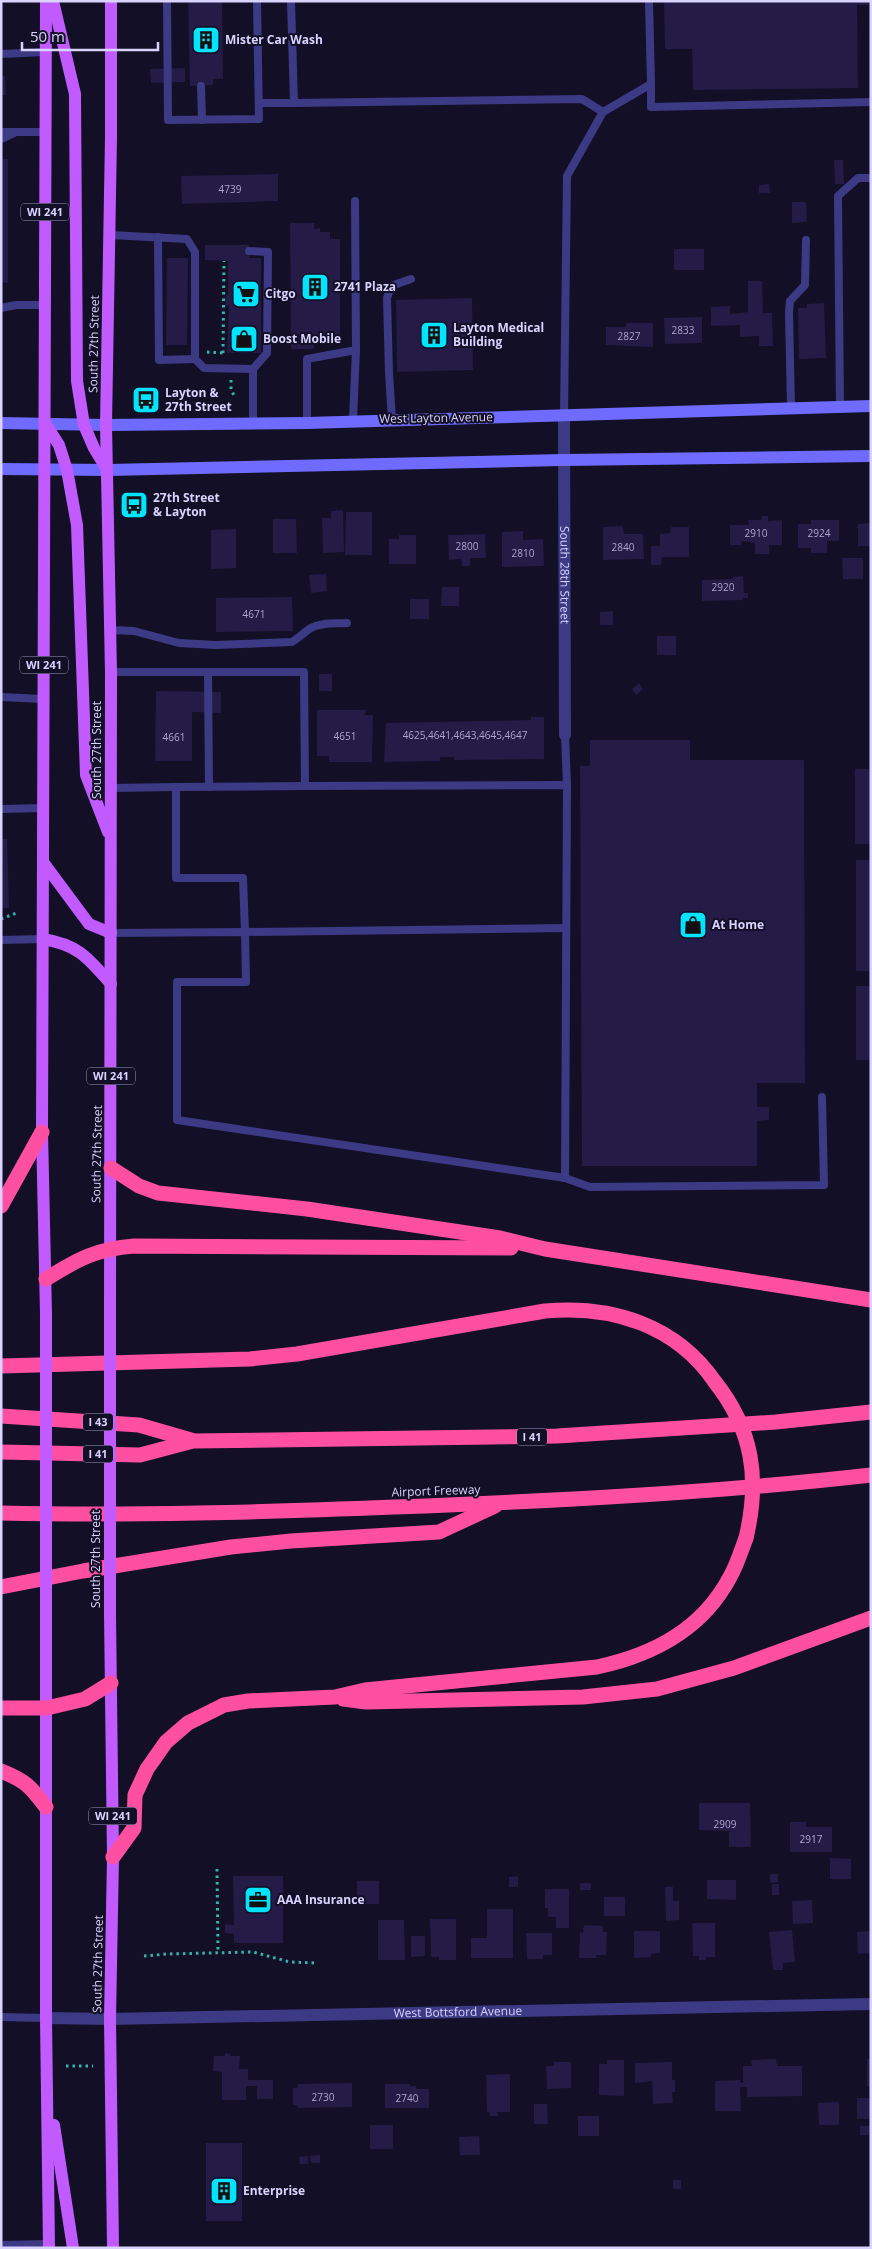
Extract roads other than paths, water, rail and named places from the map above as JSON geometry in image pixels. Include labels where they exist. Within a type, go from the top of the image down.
[{"type":"highway","points":[[1,1206],[42,1132]]},
{"type":"highway","points":[[111,1168],[139,1186],[158,1193],[317,1210],[500,1238],[545,1249],[871,1300]]},
{"type":"highway","points":[[46,1278],[72,1262],[109,1248],[134,1246],[446,1246],[545,1249]]},
{"type":"highway","points":[[1,1366],[250,1359],[296,1354],[545,1312],[580,1309],[622,1316],[648,1326],[686,1350],[706,1369],[732,1405],[739,1419],[752,1464],[753,1504],[746,1538],[730,1577],[704,1611],[684,1632],[658,1647],[628,1660],[597,1667],[365,1690],[334,1697],[224,1705],[188,1723],[156,1754],[138,1785],[134,1804],[134,1828],[114,1857]]},
{"type":"highway","name":"I 41","points":[[1,1452],[140,1455],[193,1441],[557,1436],[776,1422],[871,1412]]},
{"type":"highway","name":"I 43","points":[[1,1416],[139,1425],[193,1441]]},
{"type":"highway","name":"Airport Freeway","points":[[1,1513],[71,1515],[301,1511],[501,1503],[628,1496],[871,1475]]},
{"type":"highway","points":[[1,1587],[231,1547],[291,1541],[439,1532],[501,1503]]},
{"type":"highway","points":[[334,1697],[366,1702],[546,1698],[657,1689],[734,1668],[871,1618]]},
{"type":"highway","points":[[1,1708],[46,1708],[85,1699],[111,1683]]},
{"type":"highway","points":[[1,1771],[22,1779],[33,1789],[46,1807]]},
{"type":"main road","name":"WI 241","points":[[46,1],[42,1132],[46,1278],[46,2018],[49,2247]]},
{"type":"main road","points":[[54,1],[75,94],[77,381],[84,425],[94,448],[108,470]]},
{"type":"main road","name":"South 27th Street","points":[[111,1],[110,235],[106,425],[111,672],[111,1168],[109,1248],[110,1614],[114,1857],[110,2018],[113,2248]]},
{"type":"main road","name":"West Layton Avenue","points":[[1,423],[106,425],[307,423],[354,420],[871,406]]},
{"type":"main road","points":[[45,423],[59,445],[67,470],[77,525],[86,775],[111,839]]},
{"type":"main road","points":[[1,469],[108,470],[563,460],[871,456]]},
{"type":"main road","points":[[43,862],[89,924],[111,933]]},
{"type":"main road","points":[[43,939],[60,942],[85,954],[111,984]]},
{"type":"main road","points":[[47,2078],[73,2248]]},
{"type":"street","name":"South 28th Street","points":[[564,415],[565,735]]},
{"type":"street","name":"West Bottsford Avenue","points":[[46,2018],[871,2004]]},
{"type":"street","points":[[1,2247],[49,2247]]},
{"type":"lane","points":[[166,1],[168,120],[259,119],[257,1]]},
{"type":"lane","points":[[291,1],[294,103]]},
{"type":"lane","points":[[649,1],[651,107],[871,102]]},
{"type":"lane","points":[[1,54],[45,52]]},
{"type":"lane","points":[[564,415],[567,176],[603,112],[651,84]]},
{"type":"lane","points":[[202,86],[202,120]]},
{"type":"lane","points":[[259,103],[582,99],[603,112]]},
{"type":"lane","points":[[1,132],[45,132]]},
{"type":"lane","points":[[1,139],[16,132]]},
{"type":"lane","points":[[840,406],[838,196],[858,178],[871,178]]},
{"type":"lane","points":[[354,420],[356,350],[355,201]]},
{"type":"lane","points":[[110,235],[187,239],[195,252],[195,359],[204,368],[253,369]]},
{"type":"lane","points":[[158,237],[159,360],[195,359]]},
{"type":"lane","points":[[791,408],[790,301],[805,285],[806,240]]},
{"type":"lane","points":[[249,251],[268,252],[267,353],[253,369],[253,423]]},
{"type":"lane","points":[[195,252],[205,252]]},
{"type":"lane","points":[[392,419],[388,298],[392,286],[411,278]]},
{"type":"lane","points":[[1,308],[16,305],[45,304]]},
{"type":"lane","points":[[307,423],[307,360],[356,350]]},
{"type":"lane","points":[[110,630],[134,631],[180,643],[244,644],[292,642],[319,624],[347,623]]},
{"type":"lane","points":[[111,672],[304,672],[305,786]]},
{"type":"lane","points":[[208,672],[209,787]]},
{"type":"lane","points":[[1,697],[43,699]]},
{"type":"lane","points":[[564,1178],[567,785],[565,735]]},
{"type":"lane","points":[[111,788],[567,785]]},
{"type":"lane","points":[[176,787],[176,878],[244,878],[246,982],[176,982],[177,1120],[564,1178],[590,1187],[824,1185],[822,1097]]},
{"type":"lane","points":[[1,809],[43,808]]},
{"type":"lane","points":[[111,933],[566,928]]},
{"type":"lane","points":[[1,940],[43,939]]},
{"type":"lane","points":[[1,2018],[46,2018]]},
{"type":"place","name":"Mister Car Wash","points":[[206,40]]},
{"type":"place","name":"2741 Plaza","points":[[315,287]]},
{"type":"place","name":"Citgo","points":[[246,294]]},
{"type":"place","name":"Layton Medical Building","points":[[434,335]]},
{"type":"place","name":"Boost Mobile","points":[[244,339]]},
{"type":"place","name":"Layton & 27th Street","points":[[146,400]]},
{"type":"place","name":"27th Street & Layton","points":[[134,505]]},
{"type":"place","name":"At Home","points":[[693,925]]},
{"type":"place","name":"AAA Insurance","points":[[258,1900]]},
{"type":"place","name":"Enterprise","points":[[224,2191]]}]
